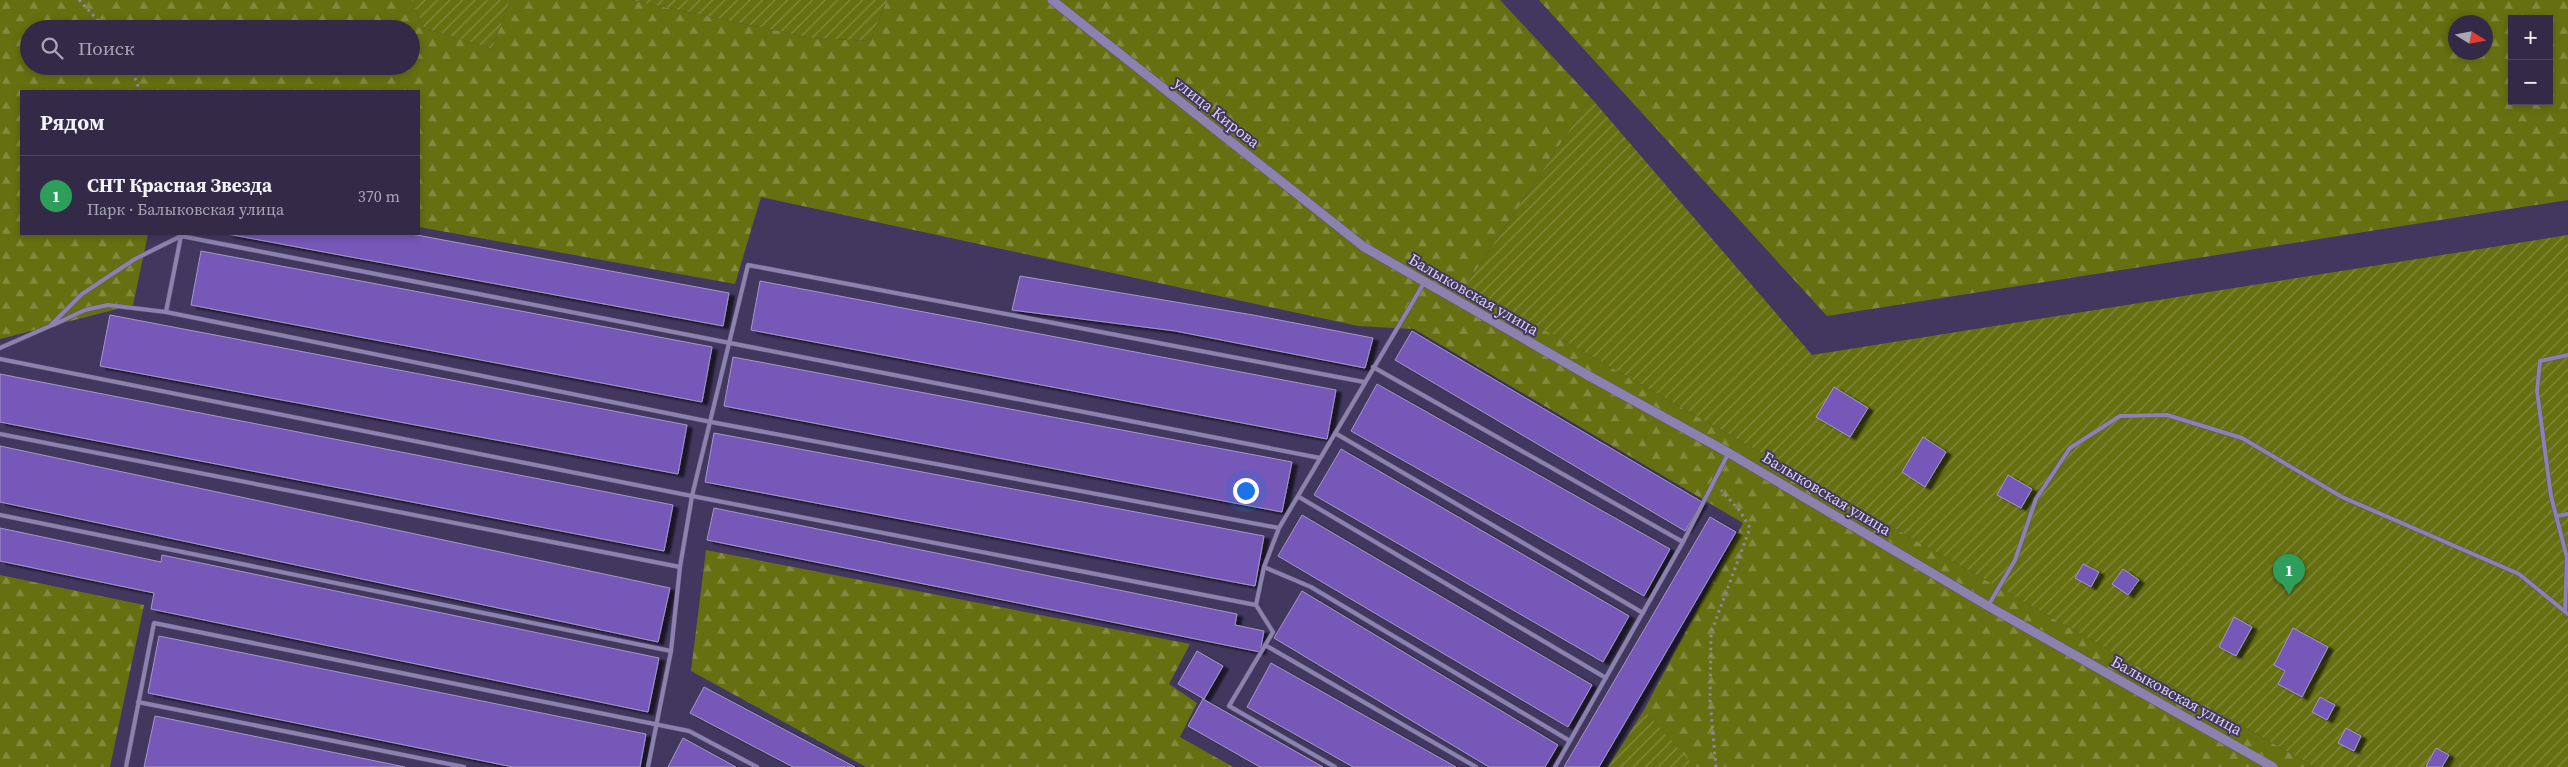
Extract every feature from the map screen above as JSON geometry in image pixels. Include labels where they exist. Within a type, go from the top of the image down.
[{"type":"street","name":"улица Кирова","points":[[1052,0],[1364,247]]},
{"type":"street","name":"Балыковская улица","points":[[1364,247],[1589,376],[1729,453],[1988,606],[2273,767]]},
{"type":"lane","points":[[166,312],[181,236]]},
{"type":"lane","points":[[50,326],[82,294],[135,259],[181,236],[730,345],[1320,458]]},
{"type":"lane","points":[[648,767],[671,651],[680,568],[692,496],[748,265],[1364,382]]},
{"type":"lane","points":[[1335,767],[1229,706],[1273,632],[1256,605],[1264,567],[1278,528],[1299,497],[1364,382],[1424,282]]},
{"type":"lane","points":[[0,348],[85,310],[108,305],[166,312],[710,422],[1278,528]]},
{"type":"lane","points":[[2567,613],[2567,558],[2551,496],[2537,391],[2540,361],[2568,355]]},
{"type":"lane","points":[[0,359],[1256,605]]},
{"type":"lane","points":[[1373,367],[1683,542]]},
{"type":"lane","points":[[1988,606],[2015,560],[2036,499],[2070,448],[2120,416],[2168,415],[2242,438],[2342,497],[2519,574],[2567,613]]},
{"type":"lane","points":[[1335,433],[1643,612]]},
{"type":"lane","points":[[0,434],[680,568]]},
{"type":"lane","points":[[1555,767],[1683,542],[1729,453]]},
{"type":"lane","points":[[1299,497],[1606,678]]},
{"type":"lane","points":[[0,514],[671,651]]},
{"type":"lane","points":[[2556,516],[2568,514]]},
{"type":"lane","points":[[1264,567],[1311,587],[1570,741]]},
{"type":"lane","points":[[126,767],[154,624],[689,731],[757,767]]},
{"type":"lane","points":[[1265,645],[1476,767]]},
{"type":"lane","points":[[138,702],[464,767]]},
{"type":"path","points":[[79,0],[98,20]]},
{"type":"path","points":[[134,75],[140,90]]},
{"type":"path","points":[[1714,482],[1740,511],[1750,528],[1711,633],[1710,700],[1716,767]]},
{"type":"green space","points":[[0,0],[411,0],[424,28],[492,49],[510,0],[630,0],[812,38],[870,41],[887,0],[1500,0],[1591,98],[1466,285],[2315,767],[1694,767],[1644,710],[1743,523],[1414,329],[1358,326],[761,197],[735,284],[420,227],[420,90],[20,90],[20,235],[148,235],[133,305],[0,339]]},
{"type":"green space","points":[[411,0],[510,0],[492,49],[424,28]]},
{"type":"green space","points":[[630,0],[887,0],[870,41],[812,38]]},
{"type":"green space","points":[[1539,0],[2568,0],[2568,200],[1827,316]]},
{"type":"green space","points":[[1591,98],[1812,355],[2568,235],[2568,767],[2315,767],[1466,285]]},
{"type":"green space","points":[[706,550],[1190,644],[1169,684],[1197,703],[1180,737],[1233,767],[866,767],[691,671]]},
{"type":"green space","points":[[0,575],[144,605],[110,767],[0,767]]},
{"type":"green space","points":[[1644,710],[1694,766],[1694,767],[1608,767]]},
{"type":"building","points":[[232,235],[416,235],[729,293],[723,326]]},
{"type":"building","points":[[201,251],[712,347],[702,402],[191,305]]},
{"type":"building","points":[[1020,276],[1253,315],[1373,338],[1365,368],[1175,331],[1012,310]]},
{"type":"building","points":[[760,281],[1336,390],[1327,439],[751,330]]},
{"type":"building","points":[[110,315],[687,425],[678,474],[100,366]]},
{"type":"building","points":[[1412,331],[1702,502],[1685,531],[1395,360]]},
{"type":"building","points":[[733,357],[1292,462],[1282,512],[724,406]]},
{"type":"building","points":[[0,374],[673,505],[664,551],[0,422]]},
{"type":"building","points":[[1377,384],[1670,549],[1644,596],[1351,431]]},
{"type":"building","points":[[1834,387],[1868,408],[1850,437],[1816,417]]},
{"type":"building","points":[[714,433],[1264,536],[1255,586],[705,482]]},
{"type":"building","points":[[1923,437],[1946,452],[1925,487],[1902,472]]},
{"type":"building","points":[[0,446],[670,588],[658,642],[0,502]]},
{"type":"building","points":[[1341,449],[1629,616],[1603,662],[1314,495]]},
{"type":"building","points":[[2008,475],[2032,489],[2021,508],[1997,495]]},
{"type":"building","points":[[714,508],[1237,614],[1235,625],[1264,631],[1260,652],[707,540]]},
{"type":"building","points":[[1302,515],[1592,685],[1568,727],[1278,556]]},
{"type":"building","points":[[1710,517],[1736,532],[1599,767],[1564,767]]},
{"type":"building","points":[[0,528],[161,562],[162,555],[659,658],[648,712],[151,609],[154,593],[0,561]]},
{"type":"building","points":[[2083,564],[2099,572],[2091,587],[2075,578]]},
{"type":"building","points":[[2123,569],[2139,580],[2128,595],[2112,584]]},
{"type":"building","points":[[1302,591],[1558,745],[1545,767],[1489,767],[1274,638]]},
{"type":"building","points":[[2234,617],[2252,627],[2236,656],[2219,647]]},
{"type":"building","points":[[2293,628],[2328,647],[2302,697],[2278,684],[2285,671],[2274,665]]},
{"type":"building","points":[[159,636],[646,734],[640,767],[513,767],[148,693]]},
{"type":"building","points":[[1197,651],[1223,666],[1204,699],[1178,684]]},
{"type":"building","points":[[1271,663],[1456,767],[1353,767],[1247,707]]},
{"type":"building","points":[[704,687],[855,767],[793,767],[690,713]]},
{"type":"building","points":[[2320,697],[2335,705],[2327,720],[2312,712]]},
{"type":"building","points":[[1203,699],[1323,767],[1260,767],[1188,726]]},
{"type":"building","points":[[155,716],[405,767],[144,767]]},
{"type":"building","points":[[2346,728],[2361,736],[2354,751],[2338,743]]},
{"type":"building","points":[[683,738],[736,767],[668,767]]},
{"type":"building","points":[[2436,748],[2449,755],[2442,767],[2428,767],[2426,766]]},
{"type":"place","name":"СНТ Красная Звезда","points":[[2289,595]]}]
